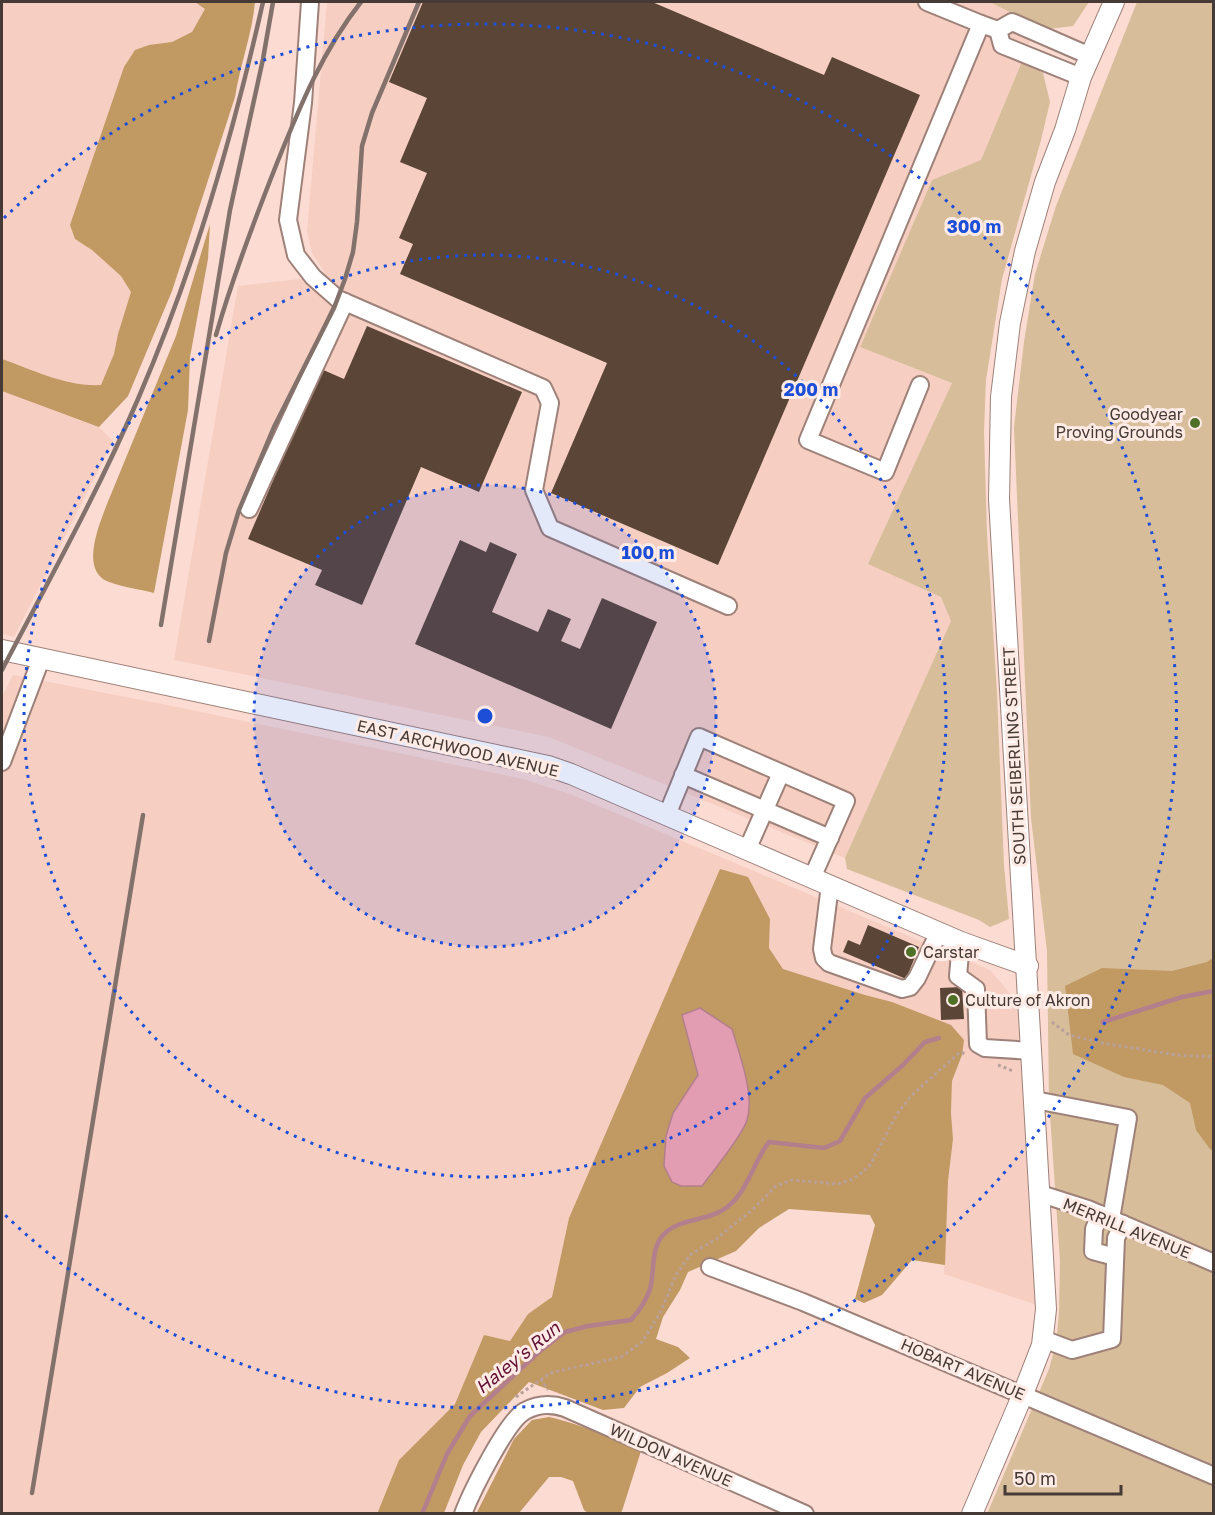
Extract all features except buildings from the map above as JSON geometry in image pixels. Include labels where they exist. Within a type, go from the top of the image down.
[{"type":"main road","name":"SOUTH SEIBERLING STREET","points":[[972,1514],[1023,1394],[1043,1339],[1046,1289],[999,500],[1001,397],[1010,322],[1025,251],[1045,182],[1065,130],[1081,77],[1110,3]]},
{"type":"main road","name":"EAST ARCHWOOD AVENUE","points":[[2,650],[525,760],[571,774],[961,942],[1028,966]]},
{"type":"street","points":[[310,2],[303,103],[288,220],[296,255],[313,277],[338,299],[543,388],[550,403],[534,490],[550,528],[728,606]]},
{"type":"street","points":[[927,2],[998,30],[1012,22],[1090,56]]},
{"type":"street","points":[[920,385],[885,472],[808,440],[981,24]]},
{"type":"street","points":[[998,30],[1002,45],[1081,77]]},
{"type":"street","points":[[249,509],[345,302]]},
{"type":"street","points":[[2,762],[41,659]]},
{"type":"street","points":[[667,815],[699,737],[781,772],[846,801],[830,838],[821,881],[824,958],[829,963],[902,989],[910,987],[917,978],[939,932]]},
{"type":"street","points":[[747,850],[781,772]]},
{"type":"street","points":[[683,776],[830,838]]},
{"type":"street","points":[[961,942],[958,976],[976,989],[978,1044],[985,1048],[1032,1051]]},
{"type":"street","points":[[1035,1100],[1128,1118],[1111,1219],[1116,1238],[1112,1339],[1072,1350],[1043,1339]]},
{"type":"street","name":"MERRILL AVENUE","points":[[1041,1194],[1111,1219],[1214,1263]]},
{"type":"street","points":[[1111,1219],[1094,1229],[1093,1251],[1115,1257]]},
{"type":"street","name":"HOBART AVENUE","points":[[710,1267],[803,1302],[1214,1476]]},
{"type":"street","name":"WILDON AVENUE","points":[[463,1514],[483,1470],[513,1420],[523,1411],[547,1404],[565,1408],[805,1514]]},
{"type":"path","points":[[1052,1022],[1069,1035],[1102,1043],[1176,1055],[1214,1056]]},
{"type":"path","points":[[550,1373],[621,1357],[642,1342],[660,1313],[676,1275],[690,1255],[716,1239],[752,1210],[776,1186],[792,1180],[838,1184],[853,1179],[869,1167],[897,1114],[912,1095],[960,1052],[971,1055]]},
{"type":"path","points":[[992,1063],[1013,1071]]},
{"type":"shaded area","points":[[2,2],[197,2],[253,22],[235,97],[172,291],[128,396],[99,427],[113,441],[14,637],[2,633]]},
{"type":"shaded area","points":[[195,2],[255,2],[249,38],[235,97],[172,291],[128,396],[99,427],[2,391],[2,359],[63,381],[101,385],[114,354],[131,292],[121,276],[92,250],[75,239],[70,225],[124,67],[135,50],[149,45],[172,42],[192,32],[205,9]]},
{"type":"shaded area","points":[[327,2],[990,2],[1036,27],[981,160],[932,180],[860,347],[952,383],[868,564],[942,597],[951,621],[845,858],[549,737],[174,660],[238,286],[327,276],[312,253],[307,231]]},
{"type":"shaded area","points":[[990,2],[1089,2],[1073,26],[1048,29]]},
{"type":"shaded area","points":[[1137,2],[1213,2],[1213,1513],[987,1514],[1049,1369],[1056,1343],[1059,1313],[1060,1261],[1049,1100],[1047,951],[1031,818],[1014,427],[1035,274],[1056,206]]},
{"type":"shaded area","points":[[1023,59],[1043,73],[1050,102],[1002,279],[986,380],[984,431],[987,534],[997,694],[1004,866],[1009,919],[990,927],[979,920],[847,869],[845,858],[951,621],[941,597],[868,564],[952,383],[860,347],[932,180],[981,160]]},
{"type":"shaded area","points":[[210,224],[208,259],[190,357],[188,410],[154,593],[103,579],[94,564],[94,543],[107,504],[176,336]]},
{"type":"shaded area","points":[[13,675],[523,779],[570,794],[990,970],[1023,1009],[1040,1306],[944,1274],[948,1181],[953,1139],[952,1081],[962,1055],[920,1013],[892,1002],[783,969],[769,948],[770,919],[720,869],[569,1218],[552,1297],[528,1314],[510,1341],[484,1335],[455,1404],[399,1460],[377,1513],[2,1513],[2,697]]},
{"type":"shaded area","points":[[720,869],[748,877],[770,919],[769,948],[783,969],[892,1002],[951,1025],[964,1040],[962,1055],[952,1081],[953,1139],[948,1181],[945,1265],[912,1260],[882,1295],[864,1303],[855,1299],[875,1225],[870,1215],[789,1209],[759,1228],[736,1251],[688,1272],[663,1317],[656,1339],[678,1347],[690,1358],[640,1387],[624,1408],[603,1410],[529,1382],[481,1432],[463,1465],[444,1513],[377,1514],[399,1460],[455,1404],[484,1335],[510,1341],[528,1314],[552,1297],[569,1218]]},
{"type":"shaded area","points":[[1213,958],[1213,1151],[1196,1130],[1190,1103],[1163,1085],[1124,1077],[1073,1054],[1065,986],[1102,968],[1172,971],[1207,962]]},
{"type":"shaded area","points":[[700,1008],[732,1029],[748,1087],[749,1110],[740,1135],[702,1186],[681,1186],[672,1182],[664,1166],[666,1136],[673,1113],[698,1075],[682,1015]]},
{"type":"shaded area","points":[[549,1417],[621,1440],[641,1451],[622,1511],[620,1513],[588,1513],[584,1510],[573,1481],[561,1477],[549,1477],[519,1513],[476,1514],[514,1439],[532,1420]]},
{"type":"waterway","name":"Haley's Run","points":[[1103,1022],[1182,997],[1214,991]]},
{"type":"waterway","name":"Haley's Run","points":[[422,1514],[447,1454],[470,1416],[540,1351],[565,1332],[631,1320],[634,1317],[648,1294],[656,1247],[663,1235],[677,1225],[711,1216],[734,1201],[769,1142],[824,1148],[840,1141],[865,1098],[903,1065],[925,1042],[939,1038]]},
{"type":"railway","points":[[2,670],[73,536],[138,399],[158,350],[194,252],[225,154],[263,2]]},
{"type":"railway","points":[[161,625],[230,210],[273,2]]},
{"type":"railway","points":[[216,335],[244,249],[294,121],[335,39],[361,2]]},
{"type":"railway","points":[[209,641],[226,553],[239,510],[274,427],[334,308],[345,279],[353,252],[357,222],[362,146],[372,113],[419,2]]},
{"type":"railway","points":[[32,1493],[143,815]]},
{"type":"place","name":"Goodyear Proving Grounds","points":[[1195,423]]},
{"type":"place","name":"Carstar","points":[[911,952]]},
{"type":"place","name":"Culture of Akron","points":[[953,1000]]}]
